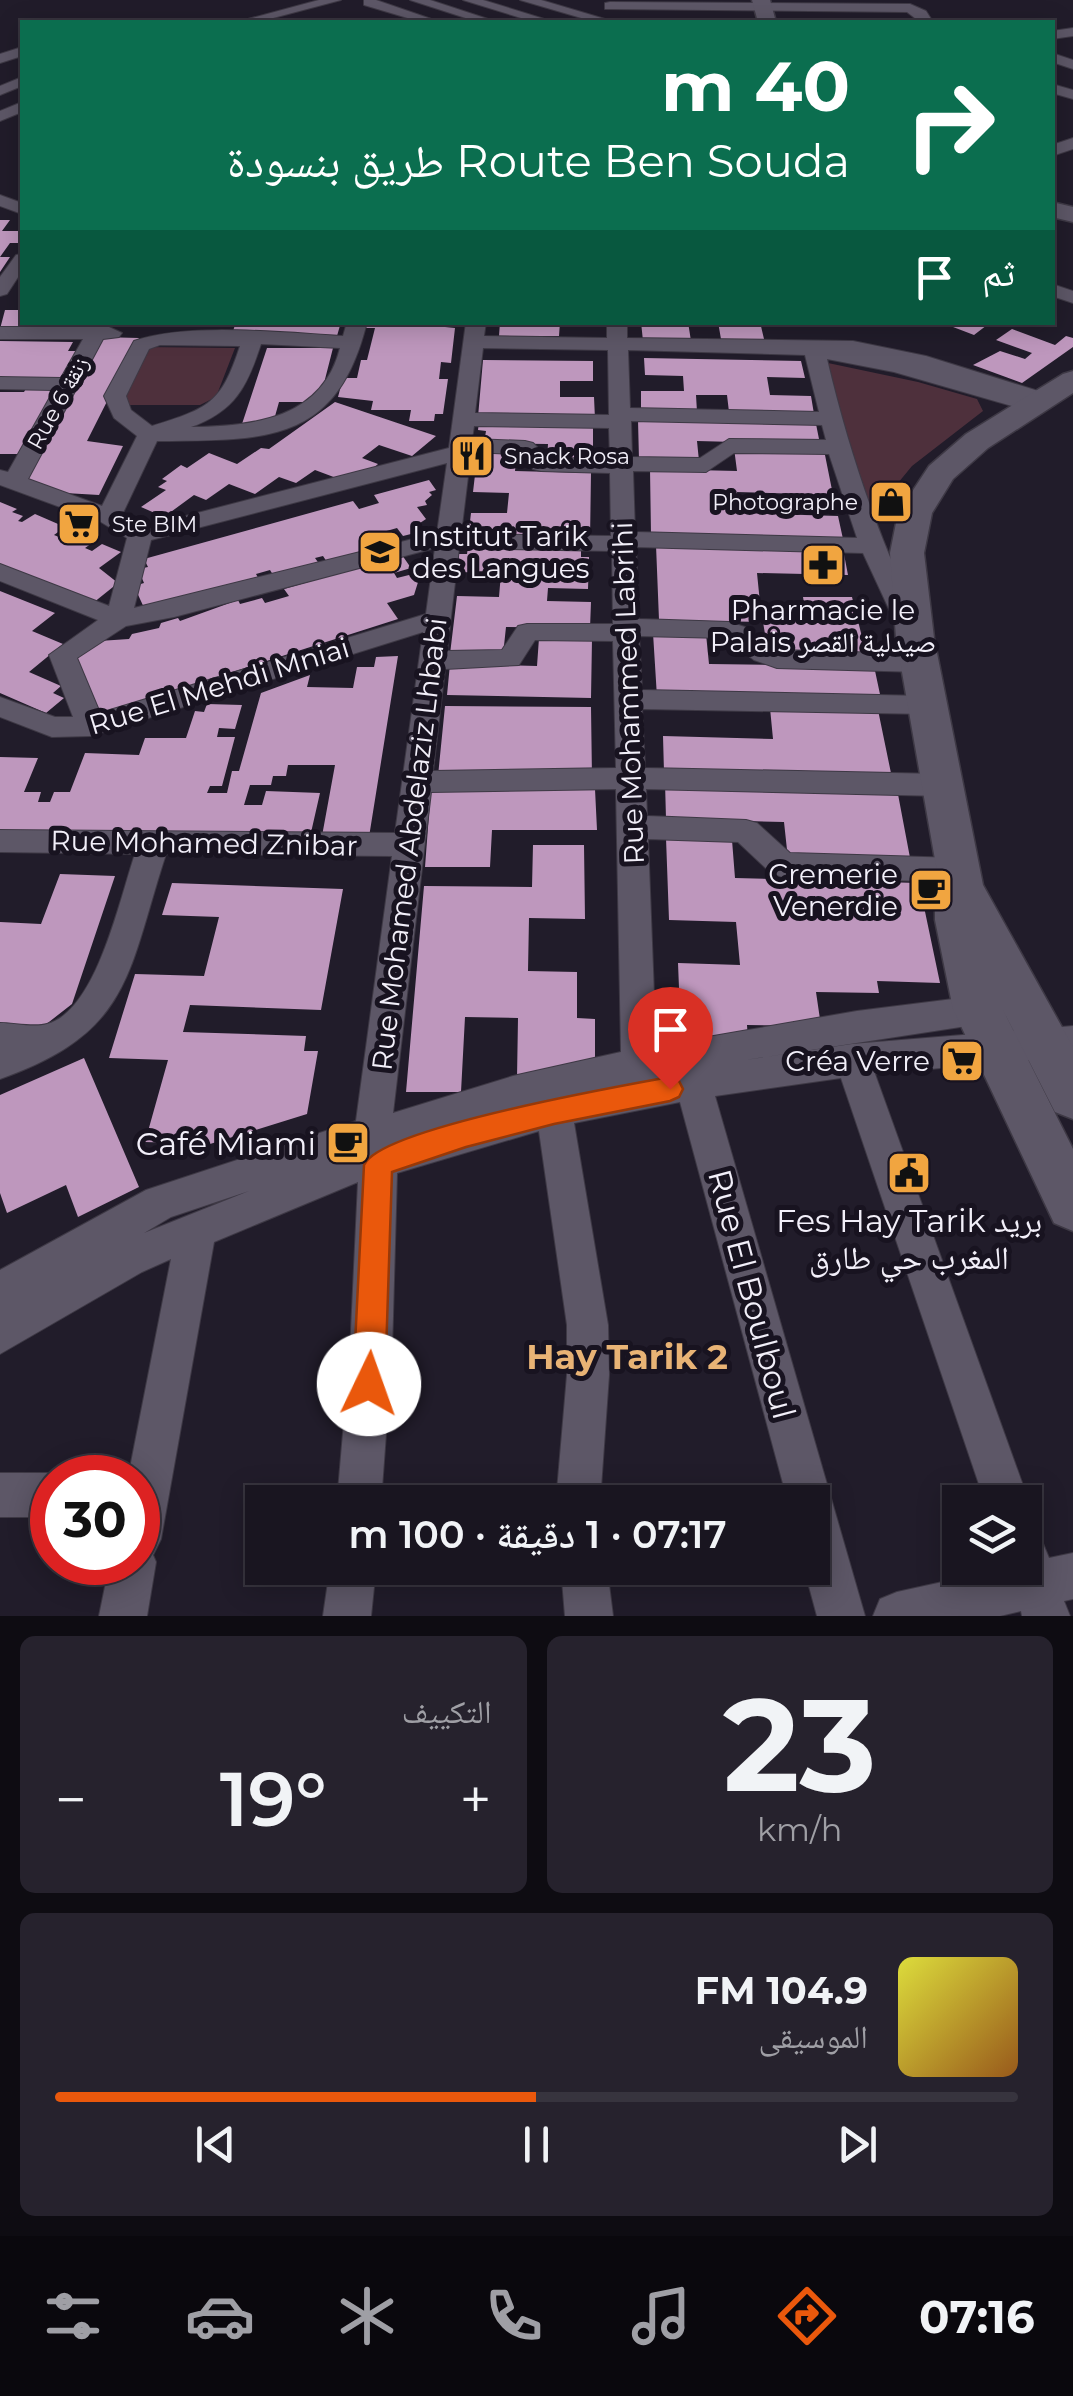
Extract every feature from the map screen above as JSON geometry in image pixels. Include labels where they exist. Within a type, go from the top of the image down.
[{"type":"street","points":[[270,20],[334,0]]},
{"type":"street","points":[[416,0],[477,20]]},
{"type":"street","points":[[468,0],[541,20]]},
{"type":"street","points":[[586,0],[657,20]]},
{"type":"street","points":[[488,20],[530,1],[601,20]]},
{"type":"street","points":[[367,4],[428,20]]},
{"type":"street","points":[[610,6],[756,10],[910,8],[925,20]]},
{"type":"street","points":[[621,20],[637,14]]},
{"type":"street","points":[[270,20],[324,20]]},
{"type":"street","points":[[4,298],[20,263]]},
{"type":"street","points":[[0,333],[99,328],[149,333],[153,325]]},
{"type":"street","points":[[109,517],[150,434],[207,412],[226,398],[234,390],[250,341],[158,338],[141,345],[115,396],[122,414],[150,434],[247,433],[273,429],[299,418],[336,384],[356,333],[222,336],[226,325]]},
{"type":"street","name":"Rue 6 زنقة","points":[[7,480],[99,328]]},
{"type":"street","points":[[475,332],[617,333],[808,348],[897,366],[1035,402]]},
{"type":"street","name":"Rue Mohamed Abdelaziz Lhbabi","points":[[361,1485],[371,1352],[377,1146],[409,845],[475,332]]},
{"type":"street","name":"Rue Mohammed Labrihi","points":[[617,333],[639,1064]]},
{"type":"street","points":[[808,348],[869,546],[917,651]]},
{"type":"street","points":[[1073,380],[1035,402],[940,473],[915,513],[907,554],[917,651],[959,878],[958,920],[985,1028],[1038,1128],[1073,1206]]},
{"type":"street","points":[[0,383],[68,384]]},
{"type":"street","points":[[7,480],[109,517],[140,536],[459,439],[620,418],[832,419]]},
{"type":"street","points":[[459,439],[525,448],[541,464],[621,466],[706,464],[729,446],[839,447]]},
{"type":"street","points":[[118,619],[140,536]]},
{"type":"street","points":[[91,726],[62,655],[118,619],[448,539],[869,546]]},
{"type":"street","points":[[0,572],[118,619]]},
{"type":"street","name":"Rue El Mehdi Mniai","points":[[0,706],[52,727],[91,726],[438,619]]},
{"type":"street","points":[[433,660],[510,659],[527,632],[626,630],[735,631],[758,652],[777,658],[917,651]]},
{"type":"street","points":[[629,699],[926,704]]},
{"type":"street","points":[[417,782],[631,778],[942,785]]},
{"type":"street","points":[[632,826],[746,832],[782,865],[959,878]]},
{"type":"street","name":"Rue Mohamed Znibar","points":[[0,840],[409,845]]},
{"type":"street","points":[[0,1064],[55,1039],[80,1022],[106,991],[154,842]]},
{"type":"street","points":[[959,878],[1048,1029],[1073,1096]]},
{"type":"street","points":[[0,1333],[128,1258],[377,1146],[431,1115],[639,1064],[857,1025],[1048,1029]]},
{"type":"street","points":[[0,1292],[160,1203],[377,1146],[852,1059],[985,1028]]},
{"type":"street","points":[[0,1038],[55,1039]]},
{"type":"street","points":[[852,1059],[1001,1485]]},
{"type":"street","name":"Rue El Boulboul","points":[[694,1085],[805,1485]]},
{"type":"street","points":[[554,1111],[587,1308],[589,1360],[577,1485]]},
{"type":"street","points":[[150,1455],[197,1228]]},
{"type":"street","points":[[0,1495],[30,1495]]},
{"type":"street","points":[[830,1577],[841,1616]]},
{"type":"street","points":[[897,1616],[1045,1583]]},
{"type":"street","points":[[123,1616],[129,1585]]},
{"type":"street","points":[[347,1616],[351,1585]]},
{"type":"street","points":[[586,1585],[589,1616]]},
{"type":"shaded area","points":[[145,347],[235,348],[216,397],[200,405],[124,405],[118,401]]},
{"type":"shaded area","points":[[828,363],[977,399],[983,411],[912,466],[870,517],[817,368]]},
{"type":"building","points":[[0,220],[10,220],[2,231],[20,231],[20,237],[0,257]]},
{"type":"building","points":[[0,257],[10,257],[0,272]]},
{"type":"building","points":[[5,310],[20,310],[20,325],[94,325],[92,330],[0,329]]},
{"type":"building","points":[[235,325],[340,325],[337,336],[232,334]]},
{"type":"building","points":[[445,325],[455,328],[451,363],[441,362],[439,379],[448,379],[443,414],[435,414],[434,421],[409,421],[411,410],[371,410],[373,401],[338,397],[343,378],[357,378],[361,360],[367,360],[375,328],[365,328]]},
{"type":"building","points":[[500,325],[560,325],[559,336],[499,336]]},
{"type":"building","points":[[641,325],[688,325],[691,341],[643,341]]},
{"type":"building","points":[[719,325],[761,325],[764,339],[721,339]]},
{"type":"building","points":[[948,325],[987,325],[974,335]]},
{"type":"building","points":[[1012,329],[1055,345],[1066,336],[1073,338],[1073,347],[1022,383],[973,365],[1000,351],[1025,359],[1032,353],[996,340]]},
{"type":"building","points":[[100,337],[139,338],[87,441],[123,446],[99,495],[65,493],[25,480]]},
{"type":"building","points":[[0,341],[73,342],[68,351],[80,351],[64,382],[0,381]]},
{"type":"building","points":[[267,348],[333,348],[322,391],[304,402],[279,402],[272,427],[241,427]]},
{"type":"building","points":[[644,358],[801,361],[805,378],[767,377],[770,395],[811,396],[814,414],[729,412],[727,395],[696,395],[697,412],[641,411],[641,391],[684,391],[683,376],[645,375]]},
{"type":"building","points":[[483,360],[593,361],[593,381],[560,381],[560,397],[594,397],[595,419],[478,417]]},
{"type":"building","points":[[27,387],[61,387],[24,454],[0,454],[0,392],[24,392]]},
{"type":"building","points":[[335,402],[436,436],[412,456],[379,445],[362,458],[378,464],[369,472],[339,479],[315,470],[296,483],[279,477],[255,494],[229,484],[206,500],[194,495],[164,517],[141,507],[166,490],[158,487],[167,481],[162,479],[181,465],[187,468],[209,453],[237,464],[261,448],[269,449]]},
{"type":"building","points":[[638,420],[816,424],[820,444],[697,441],[699,461],[639,460]]},
{"type":"building","points":[[479,422],[593,424],[593,462],[547,461],[548,444],[484,443],[486,431],[478,430]]},
{"type":"building","points":[[734,448],[824,450],[833,495],[737,492],[739,513],[838,516],[843,539],[651,534],[650,469],[737,471]]},
{"type":"building","points":[[478,449],[517,450],[515,471],[591,473],[590,540],[468,538],[471,513],[507,513],[509,493],[473,492]]},
{"type":"building","points":[[429,480],[436,490],[429,492],[432,495],[425,501],[427,505],[417,507],[426,519],[417,525],[419,532],[403,536],[397,528],[383,532],[389,541],[367,547],[371,553],[329,565],[323,556],[315,558],[320,565],[275,578],[270,570],[256,574],[261,583],[146,612],[134,586],[144,583],[138,569],[148,567],[144,559],[353,501],[359,509],[379,503],[374,495]]},
{"type":"building","points":[[0,502],[17,509],[12,512],[23,516],[18,521],[35,514],[65,527],[54,535],[59,537],[69,530],[95,541],[85,548],[92,551],[102,544],[121,552],[99,568],[118,583],[88,607],[0,570]]},
{"type":"building","points":[[656,545],[843,549],[848,575],[757,573],[760,603],[804,603],[803,597],[852,597],[866,653],[768,652],[763,622],[659,620]]},
{"type":"building","points":[[468,547],[581,550],[581,557],[589,557],[588,589],[548,588],[547,601],[591,602],[590,628],[506,627],[503,655],[450,654],[457,596],[499,597],[501,573],[457,572],[459,554],[467,554]]},
{"type":"building","points":[[402,555],[411,568],[394,573],[397,578],[413,574],[419,579],[414,595],[387,603],[398,619],[98,715],[74,660],[99,641],[129,639],[132,634],[159,628],[161,623],[178,618],[180,621],[238,600],[240,604],[262,598],[265,603],[289,596],[284,589]]},
{"type":"building","points":[[0,591],[55,613],[32,631],[63,644],[29,672],[61,686],[53,693],[64,698],[46,713],[0,693]]},
{"type":"building","points":[[653,633],[706,634],[709,664],[874,666],[881,699],[657,697]]},
{"type":"building","points":[[539,638],[592,639],[591,698],[447,695],[450,664],[537,666]]},
{"type":"building","points":[[398,656],[369,837],[322,836],[335,765],[288,765],[286,776],[273,776],[271,785],[250,785],[244,805],[262,805],[266,791],[320,793],[310,837],[0,830],[0,757],[38,758],[24,792],[41,792],[38,802],[50,802],[54,792],[70,792],[85,753],[139,755],[145,738],[186,738],[195,711],[204,712],[207,704],[242,705],[235,729],[219,728],[217,737],[235,737],[222,786],[210,786],[207,793],[227,793],[232,771],[239,771],[261,693],[310,675],[307,687],[353,688],[357,667],[374,667],[376,657]]},
{"type":"building","points":[[445,706],[591,707],[592,778],[438,776]]},
{"type":"building","points":[[770,708],[878,710],[892,778],[664,772],[663,736],[773,739]]},
{"type":"building","points":[[665,782],[897,789],[911,863],[788,859],[784,822],[666,819]]},
{"type":"building","points":[[431,788],[595,789],[597,830],[492,830],[490,867],[425,867]]},
{"type":"building","points":[[666,838],[732,840],[735,878],[919,883],[940,983],[877,981],[879,993],[816,992],[821,1026],[747,1025],[748,1040],[681,1038],[678,963],[740,965],[736,922],[669,920]]},
{"type":"building","points":[[533,845],[584,845],[585,919],[529,918],[528,971],[577,972],[577,1018],[595,1019],[595,1061],[517,1078],[518,1018],[465,1017],[461,1092],[406,1092],[424,886],[532,887]]},
{"type":"building","points":[[60,874],[115,876],[72,1004],[40,1029],[0,1027],[0,922],[41,924]]},
{"type":"building","points":[[172,883],[343,889],[321,1010],[190,1005],[183,1032],[306,1036],[304,1051],[318,1051],[307,1114],[210,1144],[145,1142],[168,1060],[109,1058],[135,974],[204,976],[219,917],[162,915]]},
{"type":"building","points":[[84,1058],[139,1187],[78,1217],[66,1185],[7,1213],[0,1193],[0,1095]]},
{"type":"place","name":"Snack Rosa","points":[[472,456]]},
{"type":"place","name":"Photographe","points":[[891,502]]},
{"type":"place","name":"Ste BIM","points":[[79,524]]},
{"type":"place","name":"Institut Tarik des Langues","points":[[380,552]]},
{"type":"place","name":"Pharmacie le Palais صيدلية القصر","points":[[823,565]]},
{"type":"place","name":"Cremerie Venerdie","points":[[931,890]]},
{"type":"place","name":"Créa Verre","points":[[962,1061]]},
{"type":"place","name":"Café Miami","points":[[348,1143]]},
{"type":"place","name":"Fes Hay Tarik بريد المغرب حي طارق","points":[[909,1173]]},
{"type":"district","name":"Hay Tarik 2","points":[[627,1356]]},
{"type":"route","points":[[369,1384],[378,1165],[436,1142],[554,1111],[670,1089]]}]
